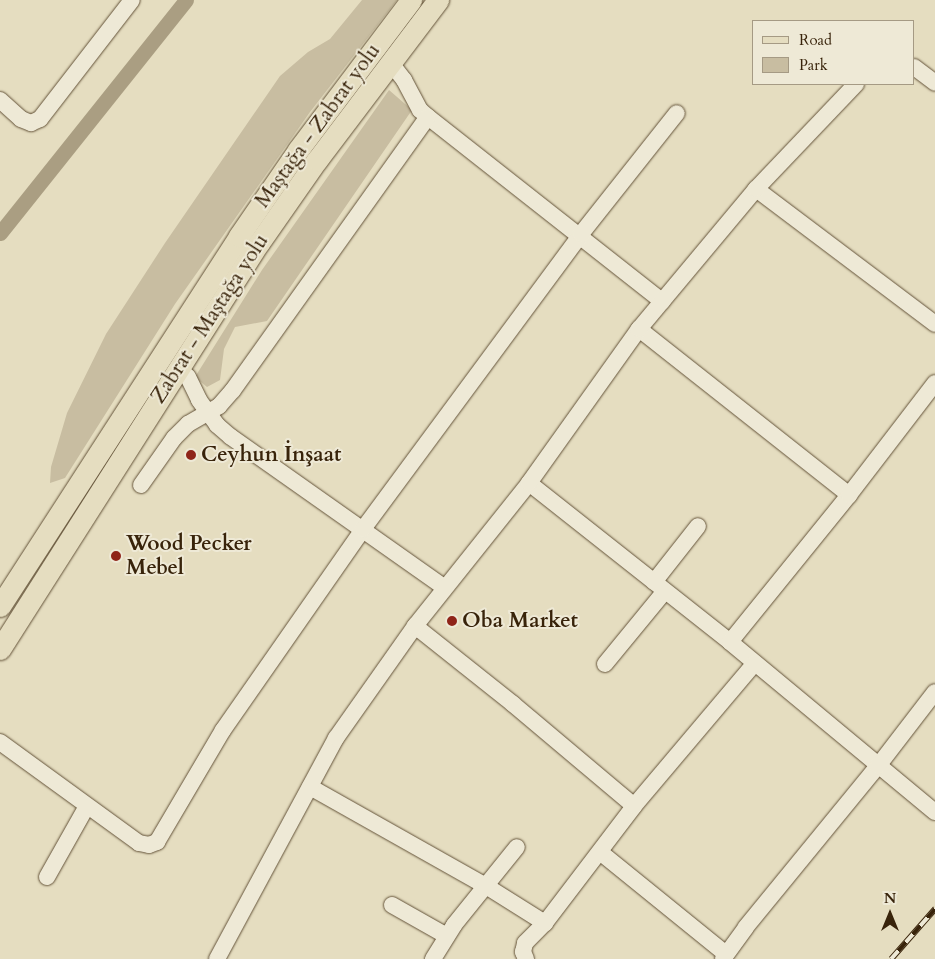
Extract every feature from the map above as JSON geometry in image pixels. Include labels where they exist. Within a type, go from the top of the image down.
[{"type":"main road","name":"Maştağa - Zabrat yolu","points":[[0,606],[250,220],[304,142],[411,0]]},
{"type":"main road","name":"Zabrat - Maştağa yolu","points":[[0,649],[264,236],[390,62],[438,0]]},
{"type":"street","points":[[0,100],[21,120],[31,123],[40,119],[132,0]]},
{"type":"street","points":[[390,62],[401,76],[420,110],[580,234],[662,301]]},
{"type":"street","points":[[915,68],[935,84]]},
{"type":"street","points":[[217,959],[336,738],[414,626],[528,483],[639,329],[756,190],[855,85]]},
{"type":"street","points":[[0,742],[139,843],[149,845],[157,842],[224,730],[363,529],[580,234],[677,113]]},
{"type":"street","points":[[141,485],[174,438],[188,424],[209,414],[219,406],[233,390],[428,117]]},
{"type":"street","points":[[756,190],[935,324]]},
{"type":"street","points":[[639,329],[849,495]]},
{"type":"street","points":[[178,368],[188,377],[199,400],[217,425],[230,438],[444,587]]},
{"type":"street","points":[[730,642],[849,495],[935,383]]},
{"type":"street","points":[[528,483],[730,642],[935,812]]},
{"type":"street","points":[[604,664],[659,586],[698,526]]},
{"type":"street","points":[[414,626],[513,704],[634,806]]},
{"type":"street","points":[[526,959],[523,952],[525,943],[545,923],[634,806],[755,663]]},
{"type":"street","points":[[600,852],[724,956],[878,766],[935,692]]},
{"type":"street","points":[[310,787],[486,886],[545,923]]},
{"type":"street","points":[[47,877],[88,806]]},
{"type":"street","points":[[434,959],[447,936],[517,847]]},
{"type":"street","points":[[392,904],[447,936]]},
{"type":"green space","points":[[362,0],[397,0],[310,112],[175,304],[65,478],[50,483],[51,467],[67,413],[106,334],[165,243],[280,76],[308,52],[330,39]]},
{"type":"green space","points":[[389,90],[412,110],[267,321],[235,327],[224,349],[220,380],[207,387],[195,377],[262,270]]},
{"type":"waterway","points":[[0,233],[186,0]]},
{"type":"railway","points":[[891,959],[935,909]]},
{"type":"place","name":"Ceyhun İnşaat","points":[[191,455]]},
{"type":"place","name":"Wood Pecker Mebel","points":[[116,556]]},
{"type":"place","name":"Oba Market","points":[[452,621]]}]
